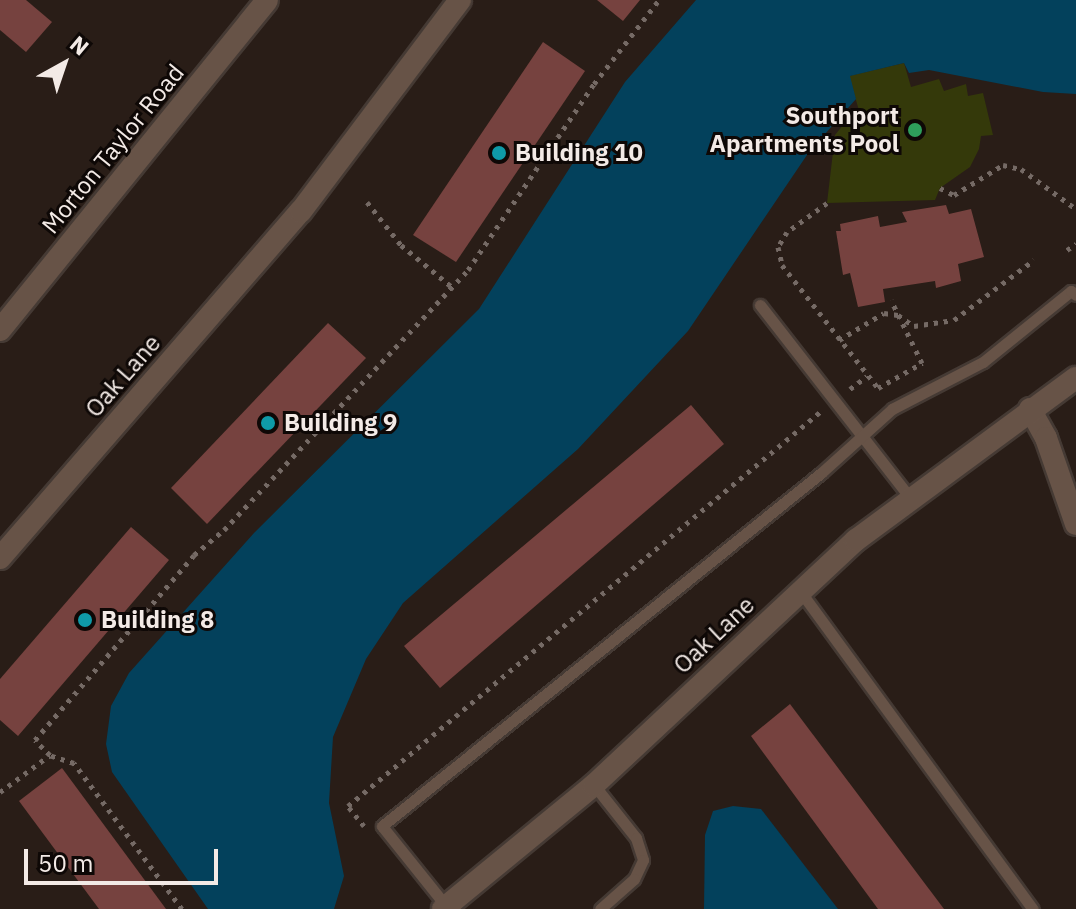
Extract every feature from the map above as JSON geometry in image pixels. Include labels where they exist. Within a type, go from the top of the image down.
[{"type":"street","name":"Morton Taylor Road","points":[[0,330],[267,0]]},
{"type":"street","name":"Oak Lane","points":[[0,558],[301,211],[460,0]]},
{"type":"street","name":"Oak Lane","points":[[444,908],[594,785],[800,590],[911,499],[1076,378]]},
{"type":"street","points":[[1030,409],[1046,438],[1076,524]]},
{"type":"lane","points":[[444,908],[382,826],[892,409],[983,362],[1071,291],[1076,295]]},
{"type":"lane","points":[[760,305],[911,499]]},
{"type":"lane","points":[[800,590],[1033,909]]},
{"type":"lane","points":[[594,785],[636,838],[643,860],[634,879],[600,909]]},
{"type":"path","points":[[182,909],[74,763],[50,755],[35,740],[194,555],[224,530],[468,270],[594,84],[659,0]]},
{"type":"path","points":[[940,188],[954,195],[1003,165],[1021,169],[1076,209]]},
{"type":"path","points":[[367,202],[401,245],[452,287]]},
{"type":"path","points":[[827,203],[787,232],[778,247],[782,265],[878,388],[922,363],[891,300]]},
{"type":"path","points":[[1067,250],[1076,244]]},
{"type":"path","points":[[839,340],[884,313],[898,315],[914,326],[954,320],[1034,260]]},
{"type":"path","points":[[850,389],[867,376]]},
{"type":"path","points":[[365,828],[348,806],[820,412]]},
{"type":"path","points":[[0,792],[50,755]]},
{"type":"green space","name":"Southport Apartments Pool","points":[[904,63],[911,87],[939,79],[944,91],[966,84],[968,96],[983,93],[993,135],[981,136],[979,149],[970,167],[940,188],[935,200],[827,203],[835,135],[843,125],[860,114],[849,76]]},
{"type":"water","points":[[696,0],[1076,0],[1076,94],[1043,92],[929,70],[909,73],[904,63],[850,76],[856,99],[809,152],[688,331],[578,449],[403,603],[366,659],[333,737],[329,803],[344,876],[334,909],[208,909],[112,772],[106,744],[111,706],[129,673],[254,533],[479,309],[625,82]]},
{"type":"water","points":[[733,806],[761,809],[838,909],[704,909],[705,835],[713,811]]},
{"type":"building","points":[[0,0],[26,0],[52,22],[26,52],[0,30]]},
{"type":"building","points":[[597,0],[640,0],[623,21]]},
{"type":"building","name":"Building 10","points":[[543,42],[585,71],[456,262],[413,235]]},
{"type":"building","points":[[946,205],[949,214],[971,209],[984,257],[958,264],[961,281],[936,288],[935,281],[883,289],[885,302],[858,307],[850,273],[843,275],[836,231],[841,231],[840,224],[878,216],[880,227],[907,222],[902,212]]},
{"type":"building","name":"Building 9","points":[[328,323],[366,358],[207,524],[171,488]]},
{"type":"building","points":[[691,405],[724,444],[440,688],[404,646]]},
{"type":"building","name":"Building 8","points":[[131,527],[169,560],[18,736],[0,720],[0,679]]},
{"type":"building","points":[[790,704],[944,909],[878,909],[751,736]]},
{"type":"building","points":[[62,768],[166,909],[99,909],[19,801]]},
{"type":"place","name":"Southport Apartments Pool","points":[[915,130]]},
{"type":"place","name":"Building 10","points":[[499,153]]},
{"type":"place","name":"Building 9","points":[[268,423]]},
{"type":"place","name":"Building 8","points":[[85,620]]}]
